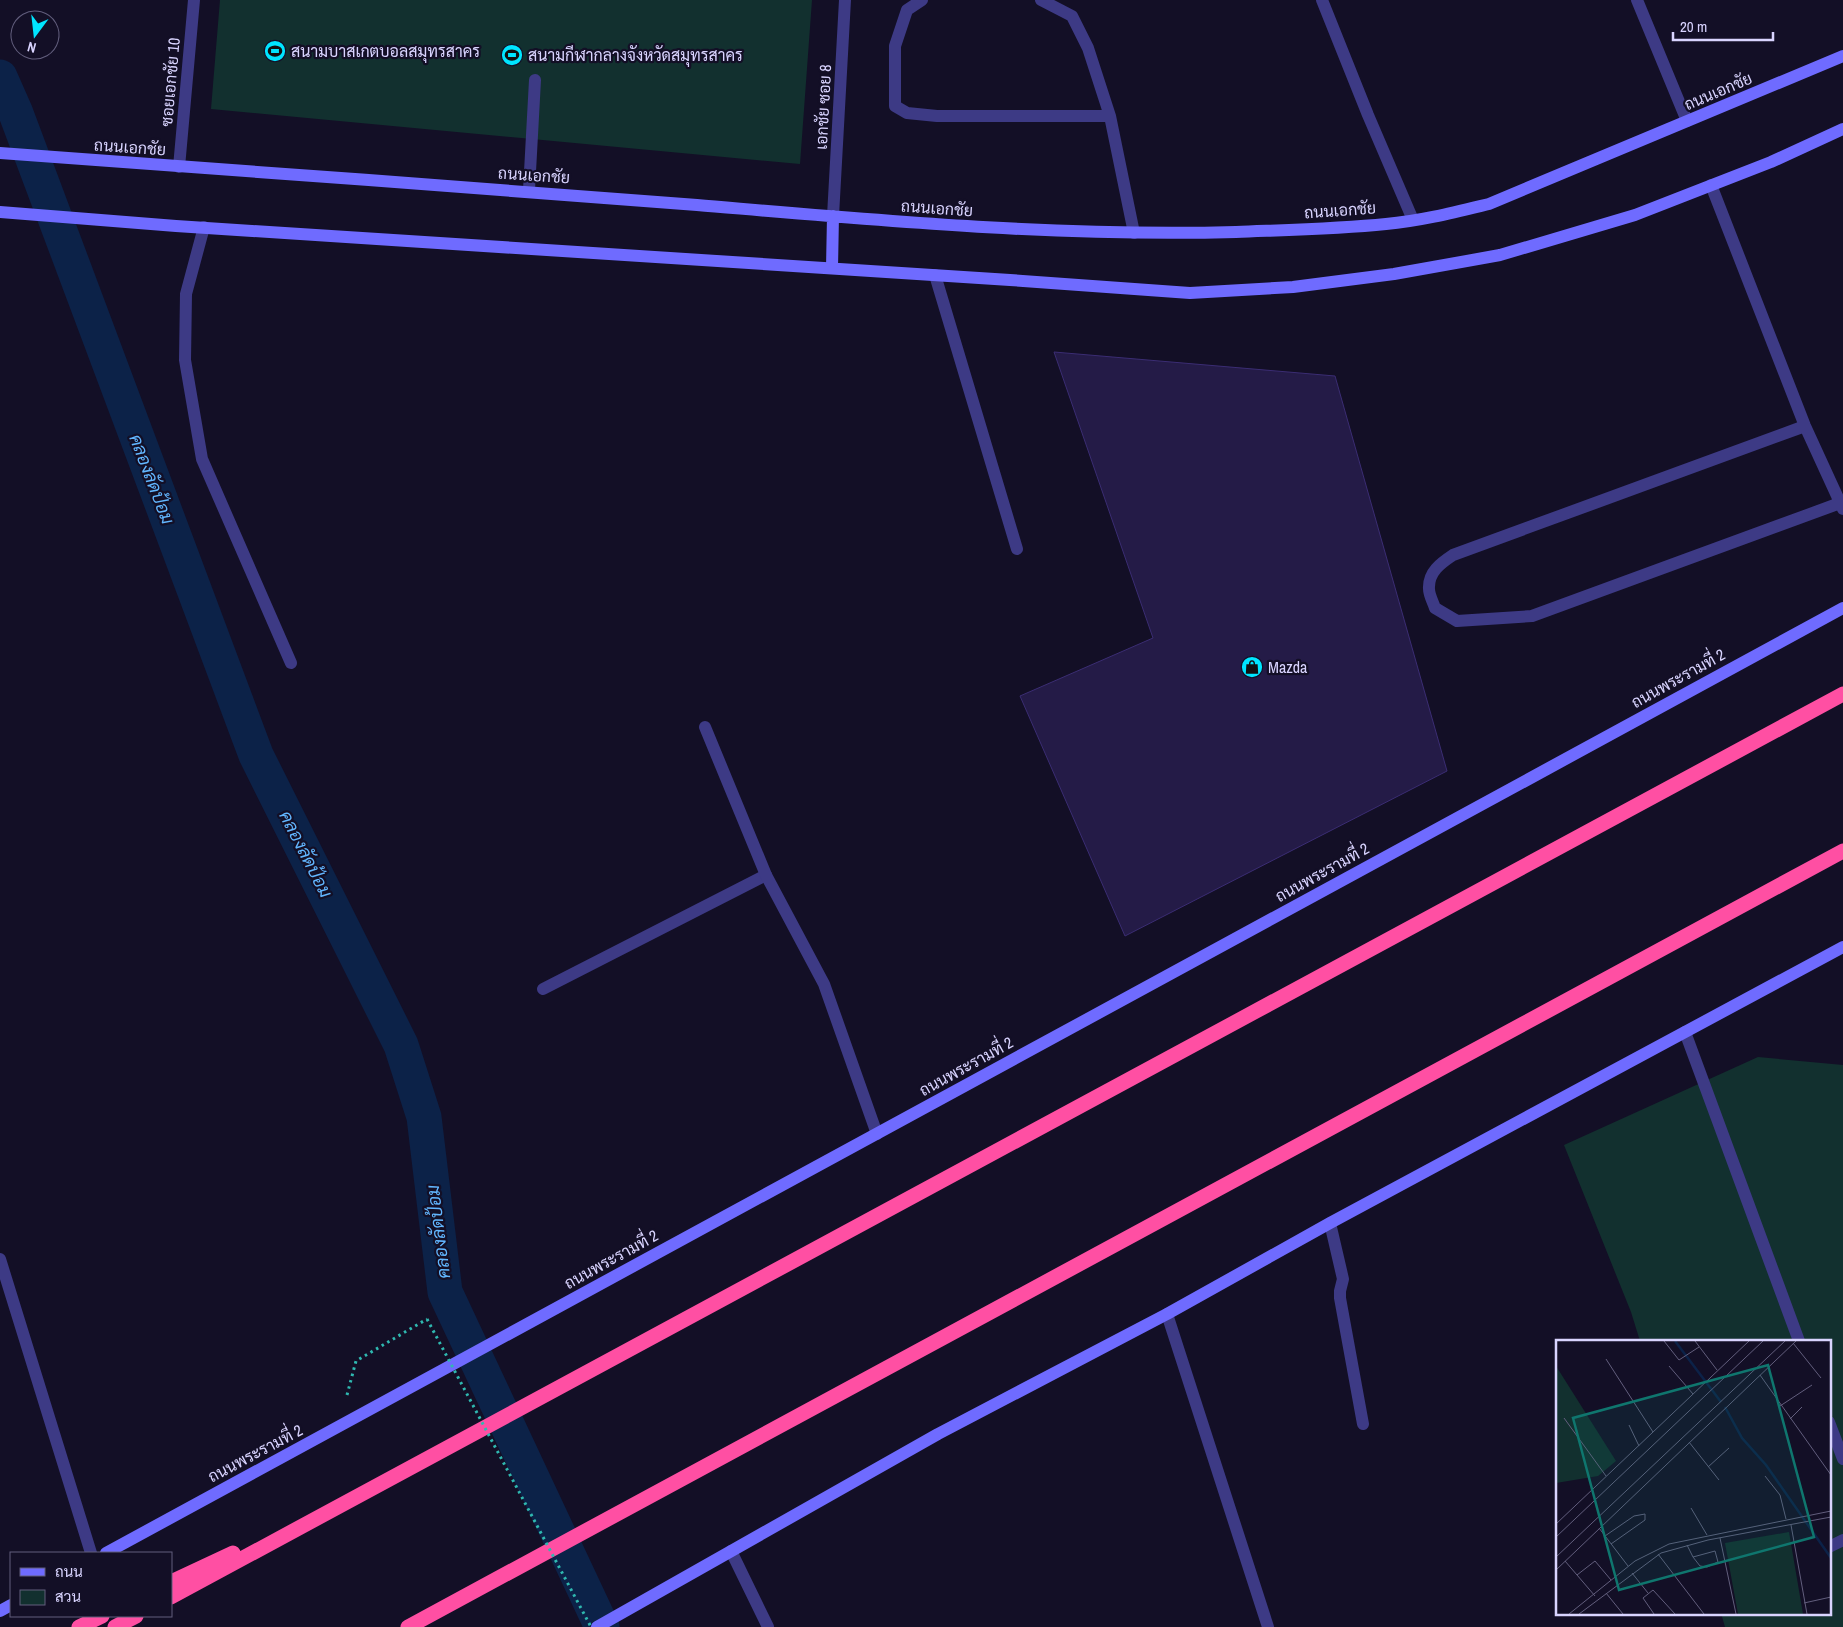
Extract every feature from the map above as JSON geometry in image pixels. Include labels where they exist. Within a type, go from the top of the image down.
[{"type":"highway","points":[[172,1596],[1843,694]]},
{"type":"highway","points":[[408,1627],[1843,850]]},
{"type":"highway","points":[[172,1582],[423,1461]]},
{"type":"highway","points":[[79,1627],[100,1617]]},
{"type":"highway","points":[[115,1627],[134,1617]]},
{"type":"main road","name":"ถนนเอกชัย","points":[[0,153],[529,190],[946,226],[1134,233],[1286,230],[1389,224],[1489,204],[1843,56]]},
{"type":"main road","points":[[0,212],[1190,294],[1293,287],[1394,274],[1500,255],[1635,215],[1771,162],[1843,129]]},
{"type":"main road","points":[[832,268],[833,216]]},
{"type":"main road","name":"ถนนพระรามที่ 2","points":[[108,1552],[1843,608]]},
{"type":"main road","points":[[597,1627],[938,1434],[1167,1314],[1330,1223],[1843,947]]},
{"type":"street","name":"ซอยเอกชัย 10","points":[[179,167],[194,0]]},
{"type":"street","name":"เอกชัย ซอย 8","points":[[833,216],[845,0]]},
{"type":"street","points":[[922,0],[907,10],[895,46],[896,106],[906,113],[937,116],[1110,116]]},
{"type":"street","points":[[1041,0],[1072,16],[1088,48],[1110,116],[1134,233]]},
{"type":"street","points":[[1322,0],[1413,220]]},
{"type":"street","points":[[1637,0],[1687,121]]},
{"type":"street","points":[[529,190],[535,80]]},
{"type":"street","points":[[1711,185],[1805,426],[1841,506],[1532,616],[1457,621],[1435,608],[1429,588],[1433,573],[1438,564],[1453,555],[1805,426]]},
{"type":"street","points":[[204,227],[186,294],[185,351],[202,459],[291,663]]},
{"type":"street","points":[[935,275],[1017,549]]},
{"type":"street","points":[[705,727],[766,875],[824,984],[877,1134]]},
{"type":"street","points":[[543,989],[766,875]]},
{"type":"street","points":[[1685,1032],[1799,1340]]},
{"type":"street","points":[[1330,1223],[1343,1279],[1340,1298],[1362,1424]]},
{"type":"street","points":[[0,1259],[91,1552]]},
{"type":"street","points":[[1167,1314],[1268,1627]]},
{"type":"street","points":[[1830,1425],[1843,1460]]},
{"type":"street","points":[[1830,1546],[1843,1540]]},
{"type":"street","points":[[732,1551],[768,1627]]},
{"type":"path","points":[[338,1427],[356,1360],[427,1319],[591,1627]]},
{"type":"green space","name":"สนามกีฬากลางจังหวัดสมุทรสาคร","points":[[220,0],[812,0],[800,164],[211,109]]},
{"type":"green space","points":[[1758,1057],[1843,1065],[1843,1627],[1725,1627],[1721,1614],[1830,1614],[1830,1340],[1640,1340],[1631,1312],[1564,1145]]},
{"type":"building","name":"Mazda","points":[[1054,352],[1335,376],[1447,771],[1125,936],[1020,696],[1153,638]]},
{"type":"waterway","name":"คลองลัดป้อม","points":[[0,77],[15,111],[256,755],[401,1045],[424,1117],[445,1292],[602,1627]]},
{"type":"place","name":"สนามบาสเกตบอลสมุทรสาคร","points":[[275,51]]},
{"type":"place","name":"สนามกีฬากลางจังหวัดสมุทรสาคร","points":[[512,55]]},
{"type":"place","name":"Mazda","points":[[1252,667]]}]
